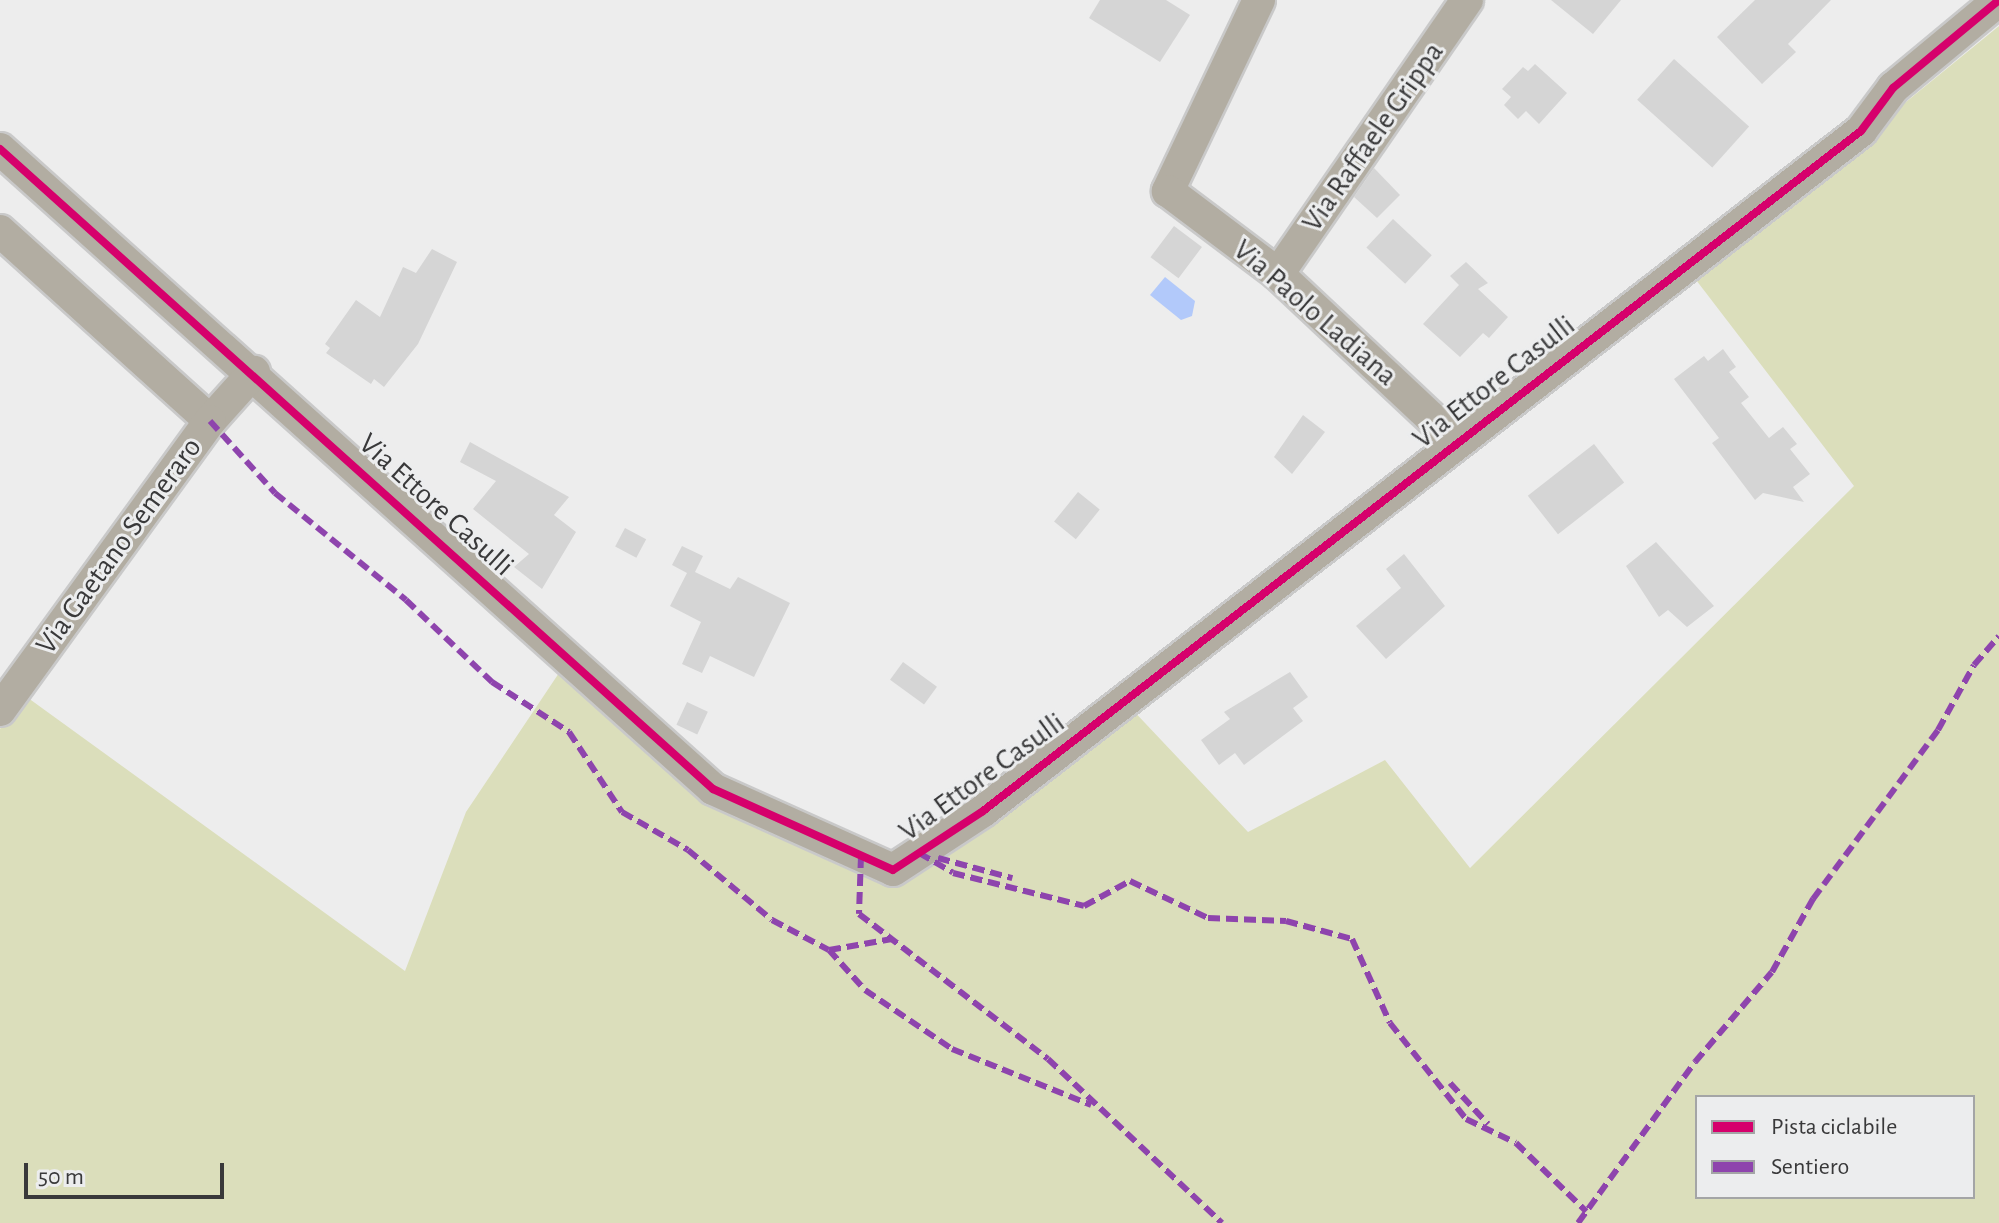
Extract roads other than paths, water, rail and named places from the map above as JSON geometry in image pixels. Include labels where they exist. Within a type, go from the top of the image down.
[{"type":"street","name":"Via Paolo Ladiana","points":[[1259,0],[1168,191],[1278,274],[1457,442]]},
{"type":"street","name":"Via Raffaele Grippa","points":[[1278,274],[1467,0]]},
{"type":"street","name":"Via Ettore Casulli","points":[[0,149],[254,372],[713,789],[893,870],[983,811],[1861,131],[1893,88],[1999,0]]},
{"type":"street","points":[[0,231],[210,421],[254,372]]},
{"type":"street","name":"Via Gaetano Semeraro","points":[[0,710],[210,421]]},
{"type":"water","points":[[1165,277],[1195,301],[1192,316],[1181,320],[1150,295]]}]
